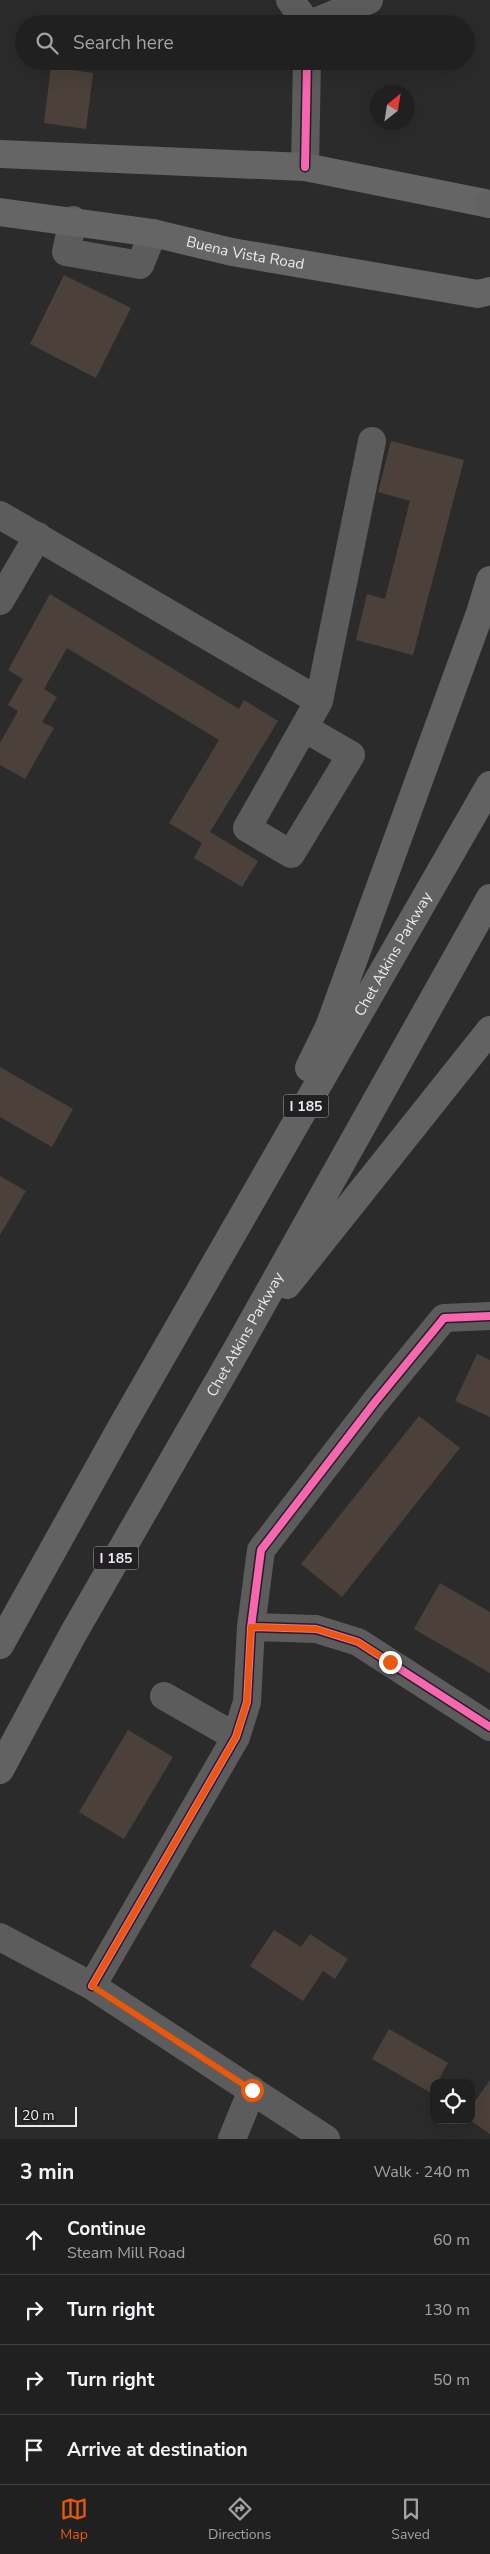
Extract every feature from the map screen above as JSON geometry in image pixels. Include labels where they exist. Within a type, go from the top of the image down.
[{"type":"highway","points":[[164,1354],[329,1027],[480,613],[490,580]]},
{"type":"highway","name":"Chet Atkins Parkway","points":[[0,1645],[164,1354],[490,786]]},
{"type":"highway","name":"Chet Atkins Parkway","points":[[0,1770],[73,1634],[237,1348],[490,898]]},
{"type":"highway","points":[[237,1348],[490,1030]]},
{"type":"main road","points":[[0,154],[305,167],[490,204]]},
{"type":"main road","name":"Buena Vista Road","points":[[0,212],[73,220],[153,233],[232,252],[478,294],[490,291]]},
{"type":"street","points":[[290,0],[302,15]]},
{"type":"street","points":[[331,15],[368,0]]},
{"type":"street","points":[[305,167],[308,70]]},
{"type":"street","points":[[304,728],[319,701],[372,441]]},
{"type":"street","points":[[0,514],[319,701]]},
{"type":"street","points":[[0,601],[38,536]]},
{"type":"street","points":[[92,1986],[236,1737],[247,1702],[251,1627],[261,1550],[374,1402],[444,1318],[490,1316]]},
{"type":"street","points":[[251,1627],[316,1629],[358,1642],[490,1727]]},
{"type":"street","points":[[164,1696],[236,1737]]},
{"type":"street","points":[[8,1942],[92,1986],[326,2139]]},
{"type":"street","points":[[232,2139],[252,2090]]},
{"type":"building","points":[[51,70],[72,70],[93,73],[86,129],[44,123]]},
{"type":"building","points":[[64,275],[131,308],[96,378],[30,344]]},
{"type":"building","points":[[391,441],[464,460],[413,655],[356,640],[367,594],[385,599],[410,501],[378,492]]},
{"type":"building","points":[[50,594],[239,709],[244,700],[278,721],[210,832],[258,861],[242,887],[194,858],[202,843],[169,823],[219,740],[67,648],[44,689],[57,697],[42,722],[54,728],[25,779],[0,765],[0,743],[18,711],[8,705],[23,679],[8,670]]},
{"type":"building","points":[[0,1067],[73,1109],[52,1147],[0,1117]]},
{"type":"building","points":[[0,1176],[26,1191],[0,1235]]},
{"type":"building","points":[[477,1354],[490,1360],[490,1417],[455,1401]]},
{"type":"building","points":[[419,1416],[460,1448],[342,1597],[301,1564]]},
{"type":"building","points":[[440,1583],[490,1612],[490,1673],[414,1629]]},
{"type":"building","points":[[128,1730],[173,1757],[124,1839],[79,1812]]},
{"type":"building","points":[[274,1930],[301,1947],[310,1934],[348,1959],[335,1979],[323,1971],[303,2001],[250,1966]]},
{"type":"building","points":[[389,2029],[448,2063],[439,2079],[430,2079],[430,2092],[372,2059]]},
{"type":"building","points":[[490,2080],[490,2134],[475,2124],[475,2101]]},
{"type":"cycle path","points":[[305,167],[307,70]]},
{"type":"cycle path","points":[[92,1986],[236,1737],[247,1702],[251,1627],[261,1550],[375,1402],[444,1318],[490,1316]]},
{"type":"cycle path","points":[[251,1627],[316,1629],[358,1642],[490,1727]]},
{"type":"route","points":[[252,2090],[92,1986],[236,1737],[247,1702],[251,1627],[316,1629],[358,1642],[390,1662]]}]
